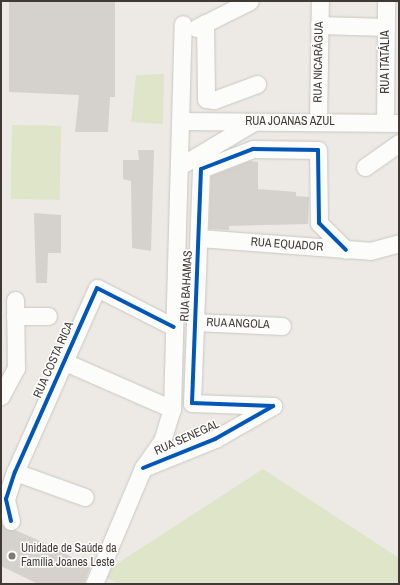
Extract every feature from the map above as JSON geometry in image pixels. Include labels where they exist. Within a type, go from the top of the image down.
[{"type":"street","points":[[250,1],[206,23],[206,100],[214,100],[257,84]]},
{"type":"street","name":"RUA NICARÁGUA","points":[[318,122],[320,1]]},
{"type":"street","points":[[319,25],[389,13]]},
{"type":"street","name":"RUA ITATÁLIA","points":[[389,13],[392,123]]},
{"type":"street","name":"RUA BAHAMAS","points":[[94,584],[143,468],[162,441],[172,409],[180,166],[182,30],[206,23]]},
{"type":"street","name":"RUA JOANAS AZUL","points":[[181,121],[253,123],[392,123]]},
{"type":"street","points":[[180,166],[253,123]]},
{"type":"street","points":[[365,167],[399,143]]},
{"type":"street","name":"RUA BAHAMAS","points":[[192,403],[201,169],[253,149],[318,150],[318,224],[346,250]]},
{"type":"street","name":"RUA EQUADOR","points":[[199,238],[370,251],[399,243]]},
{"type":"street","name":"RUA COSTA RICA","points":[[11,521],[6,500],[15,472],[97,288],[174,327]]},
{"type":"street","points":[[1,396],[16,368],[15,308],[48,316]]},
{"type":"street","name":"RUA ANGOLA","points":[[195,322],[282,326]]},
{"type":"street","points":[[65,362],[172,409]]},
{"type":"street","name":"RUA SENEGAL","points":[[143,468],[215,439],[273,406],[192,403]]},
{"type":"street","points":[[15,472],[85,497]]},
{"type":"green space","points":[[164,74],[163,124],[131,122],[136,75]]},
{"type":"green space","points":[[12,125],[61,126],[60,200],[11,199]]},
{"type":"green space","points":[[263,469],[399,558],[399,584],[118,584],[101,574]]},
{"type":"building","points":[[9,1],[115,1],[115,97],[110,97],[108,132],[75,132],[79,95],[9,92]]},
{"type":"building","points":[[138,150],[154,150],[151,251],[132,248],[131,181],[123,179],[123,160],[139,160]]},
{"type":"building","points":[[250,161],[258,162],[258,189],[296,192],[296,196],[309,197],[308,224],[229,226],[229,230],[209,229],[211,176]]},
{"type":"building","points":[[34,213],[61,215],[61,253],[48,253],[47,283],[36,283]]},
{"type":"building","points":[[1,523],[8,530],[15,530],[56,548],[90,568],[84,584],[38,584],[1,566]]},
{"type":"cycle path","points":[[143,468],[215,439],[273,406],[192,403],[201,169],[253,149],[318,150],[319,223],[346,250]]},
{"type":"cycle path","points":[[11,521],[6,499],[15,472],[97,288],[174,327]]},
{"type":"place","name":"Unidade de Saúde da Família Joanes Leste","points":[[12,556]]}]
